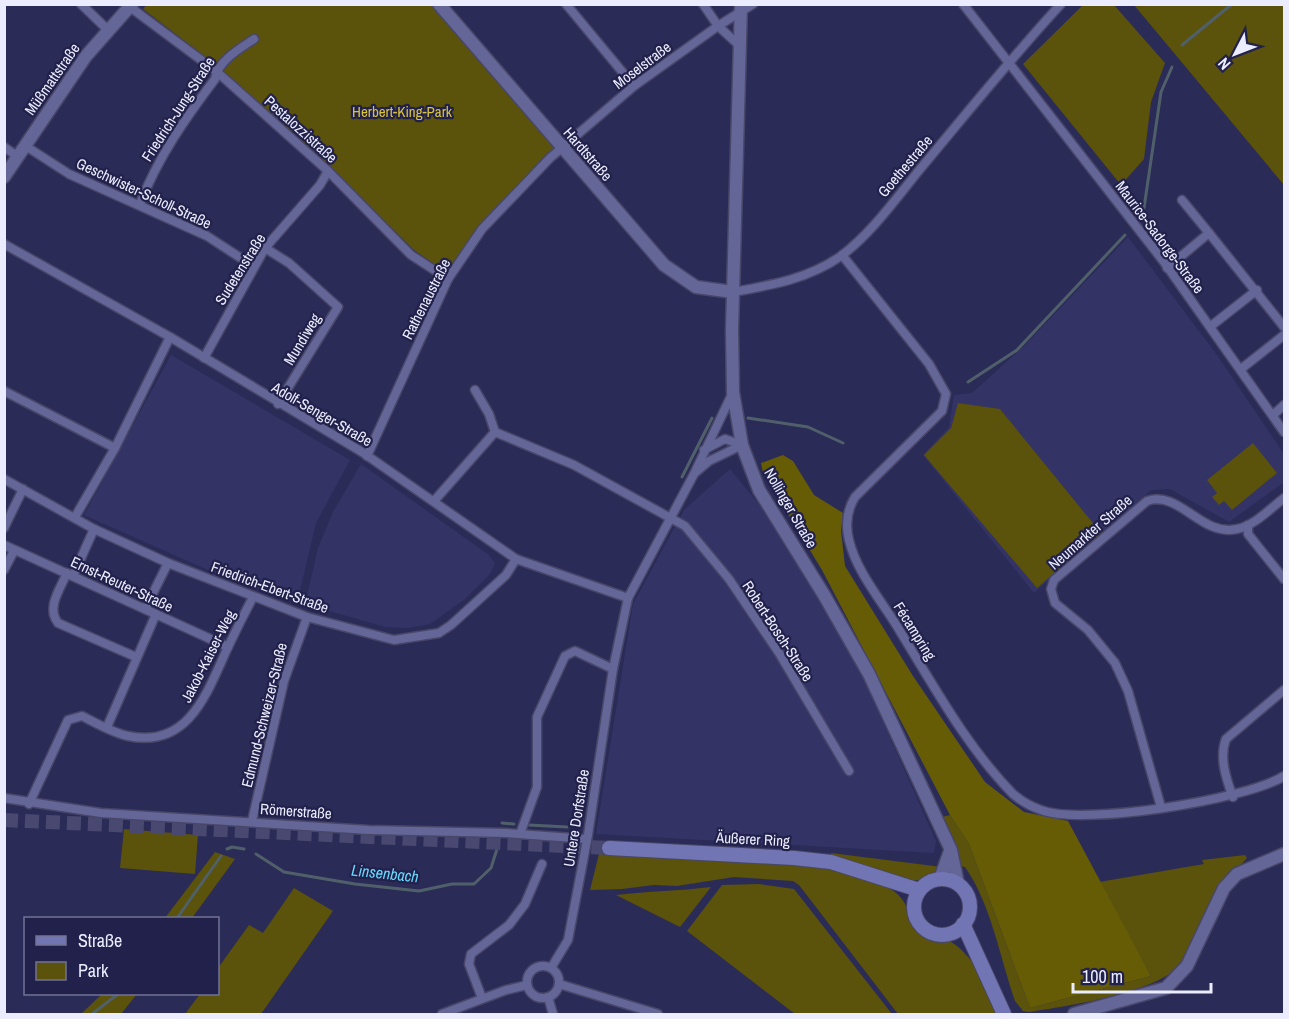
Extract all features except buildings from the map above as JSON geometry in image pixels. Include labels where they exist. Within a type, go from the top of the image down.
[{"type":"main road","name":"Hardtstraße","points":[[439,4],[674,274],[696,287],[734,292]]},
{"type":"main road","name":"Müßmattstraße","points":[[4,177],[108,30],[131,6]]},
{"type":"main road","name":"Nollinger Straße","points":[[742,8],[733,392],[742,445],[759,490],[824,595],[869,674],[951,850],[958,884]]},
{"type":"main road","name":"Äußerer Ring","points":[[609,848],[831,862],[891,883],[917,896]]},
{"type":"main road","points":[[940,879],[951,850]]},
{"type":"main road","points":[[1074,1014],[1166,988],[1187,966],[1224,888],[1237,874],[1284,854]]},
{"type":"main road","points":[[940,879],[958,884],[969,903],[958,928],[938,934],[925,928],[916,917],[917,896],[928,882],[940,879]]},
{"type":"main road","points":[[958,928],[977,957],[1004,1014]]},
{"type":"street","points":[[81,4],[108,30]]},
{"type":"street","points":[[566,4],[634,86]]},
{"type":"street","points":[[703,4],[717,26],[742,47]]},
{"type":"street","name":"Moselstraße","points":[[563,147],[634,86],[742,8],[753,4]]},
{"type":"street","name":"Maurice-Sadorge-Straße","points":[[963,4],[1211,326],[1284,432]]},
{"type":"street","name":"Goethestraße","points":[[734,292],[783,283],[814,271],[842,255],[880,218],[1009,62],[1061,4]]},
{"type":"street","name":"Pestalozzistraße","points":[[131,6],[216,71],[328,171],[411,255],[448,279]]},
{"type":"street","name":"Friedrich-Jung-Straße","points":[[140,204],[154,168],[177,130],[215,79],[216,71],[235,52],[254,39]]},
{"type":"street","name":"Geschwister-Scholl-Straße","points":[[4,147],[21,150],[207,236],[253,266]]},
{"type":"street","name":"Rathenaustraße","points":[[367,456],[448,279],[482,229],[563,147]]},
{"type":"street","name":"Sudetenstraße","points":[[204,358],[253,266],[265,248],[320,185],[328,171]]},
{"type":"street","points":[[1182,200],[1257,290],[1284,327]]},
{"type":"street","points":[[1167,268],[1209,233]]},
{"type":"street","name":"Adolf-Senger-Straße","points":[[4,244],[170,337],[367,456],[516,559],[628,598]]},
{"type":"street","name":"Mundiweg","points":[[265,248],[289,262],[338,307],[278,404]]},
{"type":"street","name":"Fécampring","points":[[842,255],[929,364],[946,394],[942,411],[855,497],[847,510],[849,540],[862,570],[966,735],[995,774],[1016,797],[1042,811],[1101,813],[1233,796],[1284,776]]},
{"type":"street","points":[[1211,326],[1257,290]]},
{"type":"street","points":[[1241,369],[1284,335]]},
{"type":"street","points":[[75,517],[115,448],[170,337]]},
{"type":"street","points":[[434,501],[495,432],[489,414],[475,390]]},
{"type":"street","points":[[4,391],[115,448]]},
{"type":"street","name":"Untere Dorfstraße","points":[[551,968],[568,940],[587,839],[613,669],[628,598],[694,474],[733,392]]},
{"type":"street","points":[[1272,415],[1284,405]]},
{"type":"street","name":"Robert-Bosch-Straße","points":[[495,432],[574,465],[686,526],[729,579],[779,653],[849,771]]},
{"type":"street","points":[[704,450],[725,440],[742,445]]},
{"type":"street","name":"Untere Dorfstraße","points":[[694,474],[709,461],[742,445]]},
{"type":"street","name":"Friedrich-Ebert-Straße","points":[[4,479],[94,529],[168,563],[307,617],[394,640],[439,633],[476,605],[506,575],[516,559]]},
{"type":"street","points":[[4,528],[23,489]]},
{"type":"street","name":"Neumarkter Straße","points":[[1161,807],[1128,692],[1115,663],[1088,630],[1055,603],[1051,589],[1054,580],[1147,501],[1157,497],[1168,499],[1203,524],[1225,530],[1248,525]]},
{"type":"street","points":[[1284,498],[1248,525],[1248,534],[1284,579]]},
{"type":"street","points":[[94,529],[52,607],[52,616],[58,623],[136,657]]},
{"type":"street","name":"Ernst-Reuter-Straße","points":[[4,545],[228,647]]},
{"type":"street","points":[[4,570],[14,551]]},
{"type":"street","points":[[145,609],[168,563]]},
{"type":"street","name":"Jakob-Kaiser-Weg","points":[[29,804],[68,720],[82,716],[107,726],[117,733],[143,738],[157,736],[180,726],[200,708],[253,597]]},
{"type":"street","points":[[107,726],[156,614]]},
{"type":"street","name":"Edmund-Schweizer-Straße","points":[[252,821],[284,681],[307,617]]},
{"type":"street","points":[[520,834],[537,787],[537,717],[565,656],[575,651],[613,669]]},
{"type":"street","points":[[1233,796],[1224,762],[1223,747],[1226,739],[1284,690]]},
{"type":"street","name":"Römerstraße","points":[[4,798],[29,804],[101,813],[369,830],[520,834],[587,839]]},
{"type":"street","points":[[482,998],[469,964],[471,954],[503,932],[518,914],[543,864]]},
{"type":"street","points":[[544,966],[551,968],[559,977],[559,984],[555,993],[548,997],[536,997],[527,985],[529,974],[535,968],[544,966]]},
{"type":"street","points":[[559,984],[657,1014]]},
{"type":"street","points":[[442,1014],[482,998],[527,985]]},
{"type":"street","points":[[548,997],[553,1014]]},
{"type":"shaded area","points":[[1128,237],[1217,355],[1284,454],[1284,482],[1229,522],[1170,489],[1151,490],[1034,593],[923,455],[949,427],[954,395],[972,393],[1024,346]]},
{"type":"shaded area","points":[[171,355],[350,460],[316,523],[297,603],[208,570],[84,515]]},
{"type":"shaded area","points":[[783,455],[793,461],[814,495],[843,513],[841,531],[845,566],[913,676],[985,782],[1024,812],[1068,821],[1151,976],[1030,1008],[969,844],[950,815],[822,570],[763,473],[761,463]]},
{"type":"shaded area","points":[[361,464],[489,555],[495,563],[490,574],[465,599],[430,624],[408,628],[385,627],[305,604],[318,548],[333,512]]},
{"type":"shaded area","points":[[730,469],[771,519],[855,659],[936,841],[934,853],[596,834],[633,604],[684,510]]},
{"type":"green space","name":"Herbert-King-Park","points":[[147,4],[431,5],[556,146],[480,227],[447,273],[414,250],[330,168],[221,69],[143,9]]},
{"type":"green space","points":[[1084,4],[1114,5],[1165,63],[1151,102],[1144,159],[1121,185],[1023,64]]},
{"type":"green space","points":[[1134,5],[1284,5],[1284,185]]},
{"type":"green space","points":[[958,403],[1000,409],[1101,533],[1037,588],[924,455],[951,428]]},
{"type":"green space","points":[[1253,443],[1277,473],[1232,510],[1224,501],[1219,505],[1212,497],[1217,493],[1207,480]]},
{"type":"green space","points":[[950,815],[969,844],[1030,1008],[1151,976],[1099,882],[1204,864],[1202,860],[1245,855],[1247,858],[1213,896],[1195,940],[1183,961],[1172,972],[1135,990],[1029,1012],[1023,1011],[1015,1001],[982,897],[965,867],[959,866],[959,854],[942,817]]},
{"type":"green space","points":[[124,829],[198,835],[195,874],[120,868]]},
{"type":"green space","points":[[215,852],[235,859],[193,917],[166,917]]},
{"type":"green space","points":[[831,853],[942,867],[926,878],[906,880],[831,858]]},
{"type":"green space","points":[[599,854],[802,865],[840,870],[875,881],[898,894],[917,926],[929,934],[951,942],[967,956],[985,984],[996,1014],[898,1014],[799,885],[793,881],[734,877],[677,886],[654,885],[590,890]]},
{"type":"green space","points":[[759,884],[794,889],[892,1014],[795,1014],[687,931],[722,885]]},
{"type":"green space","points":[[711,887],[680,927],[616,895],[687,889]]},
{"type":"green space","points":[[294,888],[333,911],[261,1014],[185,1014],[199,995],[219,995],[219,967],[249,925],[263,933]]},
{"type":"green space","points":[[101,995],[136,995],[121,1014],[81,1014]]},
{"type":"waterway","name":"Linsenbach","points":[[1182,45],[1232,4]]},
{"type":"waterway","points":[[1144,208],[1161,92],[1172,67]]},
{"type":"waterway","points":[[968,382],[1017,350],[1125,235]]},
{"type":"waterway","points":[[682,477],[712,418]]},
{"type":"waterway","points":[[748,418],[808,427],[843,443]]},
{"type":"waterway","points":[[502,823],[514,824]]},
{"type":"waterway","points":[[529,825],[567,827]]},
{"type":"waterway","points":[[227,849],[232,847],[244,849]]},
{"type":"waterway","name":"Linsenbach","points":[[256,854],[284,872],[355,884],[419,891],[452,884],[474,884],[491,868],[497,849]]},
{"type":"waterway","points":[[178,917],[221,856]]},
{"type":"waterway","points":[[92,1014],[117,995]]},
{"type":"tunnel","points":[[4,820],[609,848]]}]
